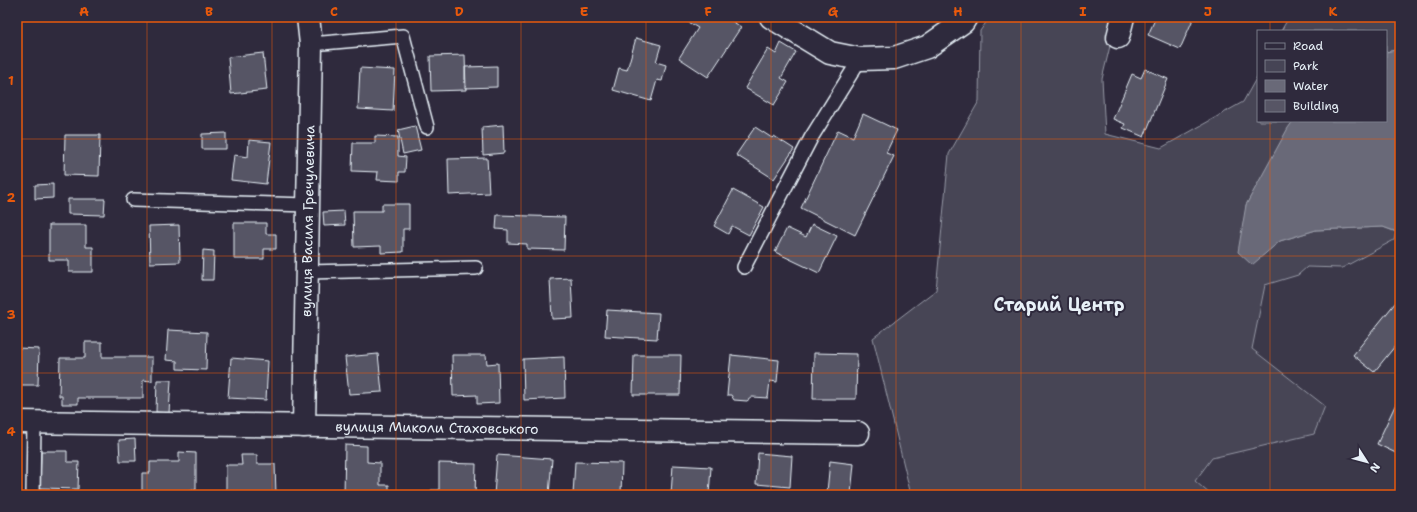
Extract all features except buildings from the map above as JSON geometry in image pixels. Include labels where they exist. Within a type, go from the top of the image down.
[{"type":"street","name":"вулиця Василя Гречулевича","points":[[304,426],[311,44],[308,17]]},
{"type":"street","points":[[771,17],[830,53],[860,59],[894,58],[927,47],[963,22],[966,17]]},
{"type":"street","name":"вулиця Миколи Стаховського","points":[[25,422],[858,433]]},
{"type":"lane","points":[[311,44],[403,36],[427,127]]},
{"type":"lane","points":[[744,267],[811,138],[860,59]]},
{"type":"lane","points":[[133,200],[308,205]]},
{"type":"lane","points":[[307,272],[476,268]]},
{"type":"lane","points":[[25,422],[33,495]]},
{"type":"shaded area","points":[[1396,232],[1400,233],[1400,495],[1211,495],[1195,481],[1212,458],[1314,434],[1324,406],[1252,349],[1265,285],[1298,275],[1307,267],[1342,268],[1394,240]]},
{"type":"green space","points":[[990,17],[1117,17],[1102,79],[1105,134],[1161,148],[1243,102],[1257,77],[1257,122],[1292,122],[1246,205],[1252,264],[1280,241],[1316,230],[1383,227],[1396,232],[1394,240],[1342,268],[1307,267],[1298,275],[1265,285],[1252,349],[1325,406],[1314,434],[1212,458],[1195,481],[1211,495],[911,495],[873,338],[936,290],[949,154],[979,101],[980,31]]},
{"type":"green space","points":[[1289,17],[1400,17],[1400,49],[1387,52],[1387,30],[1282,30]]},
{"type":"water","points":[[1400,49],[1400,233],[1383,227],[1316,230],[1280,241],[1252,265],[1238,252],[1246,205],[1288,128],[1292,122],[1387,122],[1387,52]]},
{"type":"district","name":"Старий Центр","points":[[1059,305]]}]
